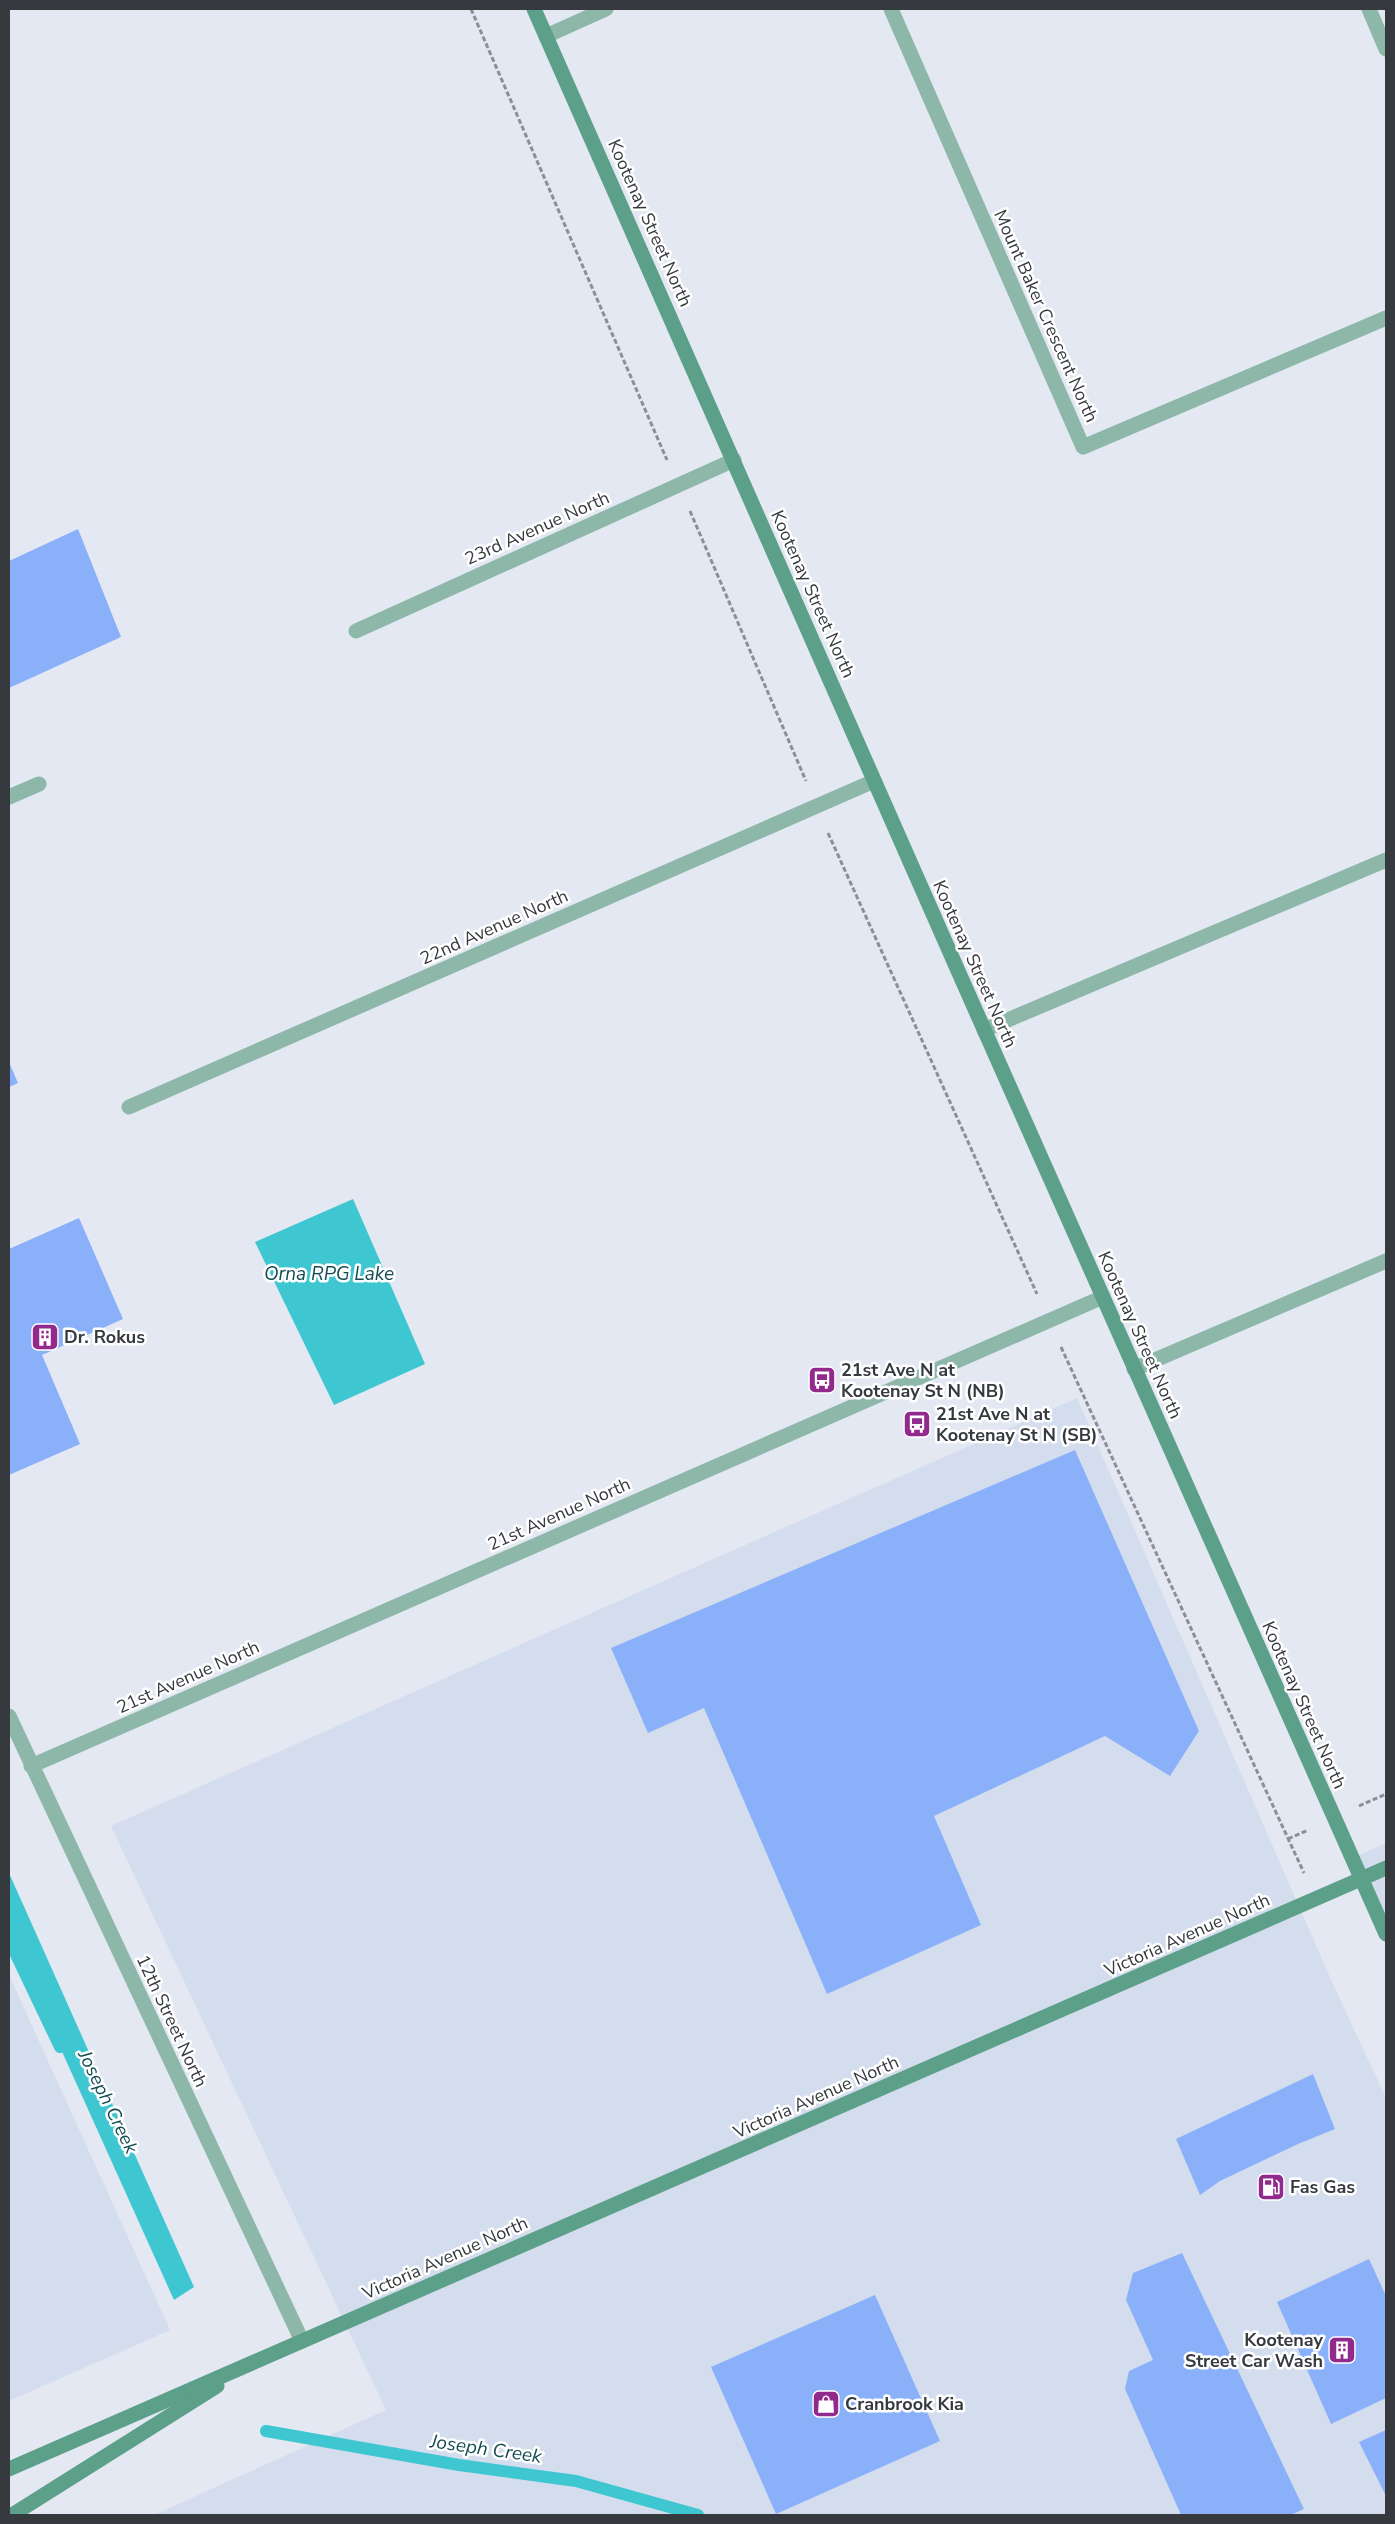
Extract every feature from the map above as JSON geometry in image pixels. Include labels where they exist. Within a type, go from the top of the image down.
[{"type":"street","name":"Kootenay Street North","points":[[534,9],[1134,1369],[1386,1934]]},
{"type":"street","points":[[546,36],[606,9]]},
{"type":"street","name":"Mount Baker Crescent North","points":[[891,9],[1084,447],[1386,318]]},
{"type":"street","points":[[1369,9],[1386,49]]},
{"type":"street","name":"23rd Avenue North","points":[[356,632],[734,460]]},
{"type":"street","name":"22nd Avenue North","points":[[129,1107],[874,781]]},
{"type":"street","points":[[9,797],[39,784]]},
{"type":"street","points":[[984,1030],[1386,860]]},
{"type":"street","points":[[1134,1369],[1386,1261]]},
{"type":"street","name":"21st Avenue North","points":[[31,1766],[1103,1297]]},
{"type":"street","name":"12th Street North","points":[[9,1716],[302,2341]]},
{"type":"street","name":"Victoria Avenue North","points":[[9,2470],[1386,1868]]},
{"type":"street","name":"Victoria Avenue North","points":[[12,2515],[261,2359]]},
{"type":"path","points":[[471,9],[816,806],[1049,1321],[1317,1899]]},
{"type":"shaded area","points":[[1077,1398],[1332,1982],[1386,2098],[1386,2515],[154,2515],[386,2410],[111,1826]]},
{"type":"shaded area","points":[[1386,1843],[1386,1935],[1353,1858]]},
{"type":"shaded area","points":[[9,1975],[170,2330],[9,2401]]},
{"type":"water","name":"Orna RPG Lake","points":[[353,1199],[425,1364],[334,1405],[255,1242]]},
{"type":"water","points":[[9,1873],[194,2287],[174,2300],[9,1934]]},
{"type":"building","points":[[78,529],[121,637],[9,688],[9,561]]},
{"type":"building","points":[[9,1062],[18,1083],[9,1087]]},
{"type":"building","name":"Dr. Rokus","points":[[79,1218],[123,1319],[42,1355],[80,1444],[9,1475],[9,1249]]},
{"type":"building","points":[[1075,1450],[1199,1731],[1170,1776],[1105,1736],[934,1816],[981,1925],[827,1994],[704,1708],[648,1733],[611,1648]]},
{"type":"building","points":[[1313,2074],[1335,2129],[1298,2144],[1220,2181],[1200,2195],[1176,2139]]},
{"type":"building","points":[[1182,2253],[1304,2509],[1291,2515],[1181,2515],[1125,2389],[1129,2371],[1153,2360],[1126,2300],[1133,2273]]},
{"type":"building","name":"Kootenay Street Car Wash","points":[[1369,2259],[1386,2296],[1386,2398],[1331,2424],[1277,2302]]},
{"type":"building","name":"Cranbrook Kia","points":[[875,2295],[940,2441],[776,2514],[711,2367]]},
{"type":"building","points":[[1386,2430],[1386,2496],[1359,2442]]},
{"type":"waterway","name":"Joseph Creek","points":[[9,1940],[60,2047]]},
{"type":"waterway","name":"Joseph Creek","points":[[266,2431],[459,2465],[576,2481],[698,2515]]},
{"type":"place","name":"Dr. Rokus","points":[[45,1337]]},
{"type":"place","name":"21st Ave N at Kootenay St N (NB)","points":[[822,1380]]},
{"type":"place","name":"21st Ave N at Kootenay St N (SB)","points":[[917,1424]]},
{"type":"place","name":"Fas Gas","points":[[1271,2187]]},
{"type":"place","name":"Kootenay Street Car Wash","points":[[1342,2350]]},
{"type":"place","name":"Cranbrook Kia","points":[[826,2404]]}]
